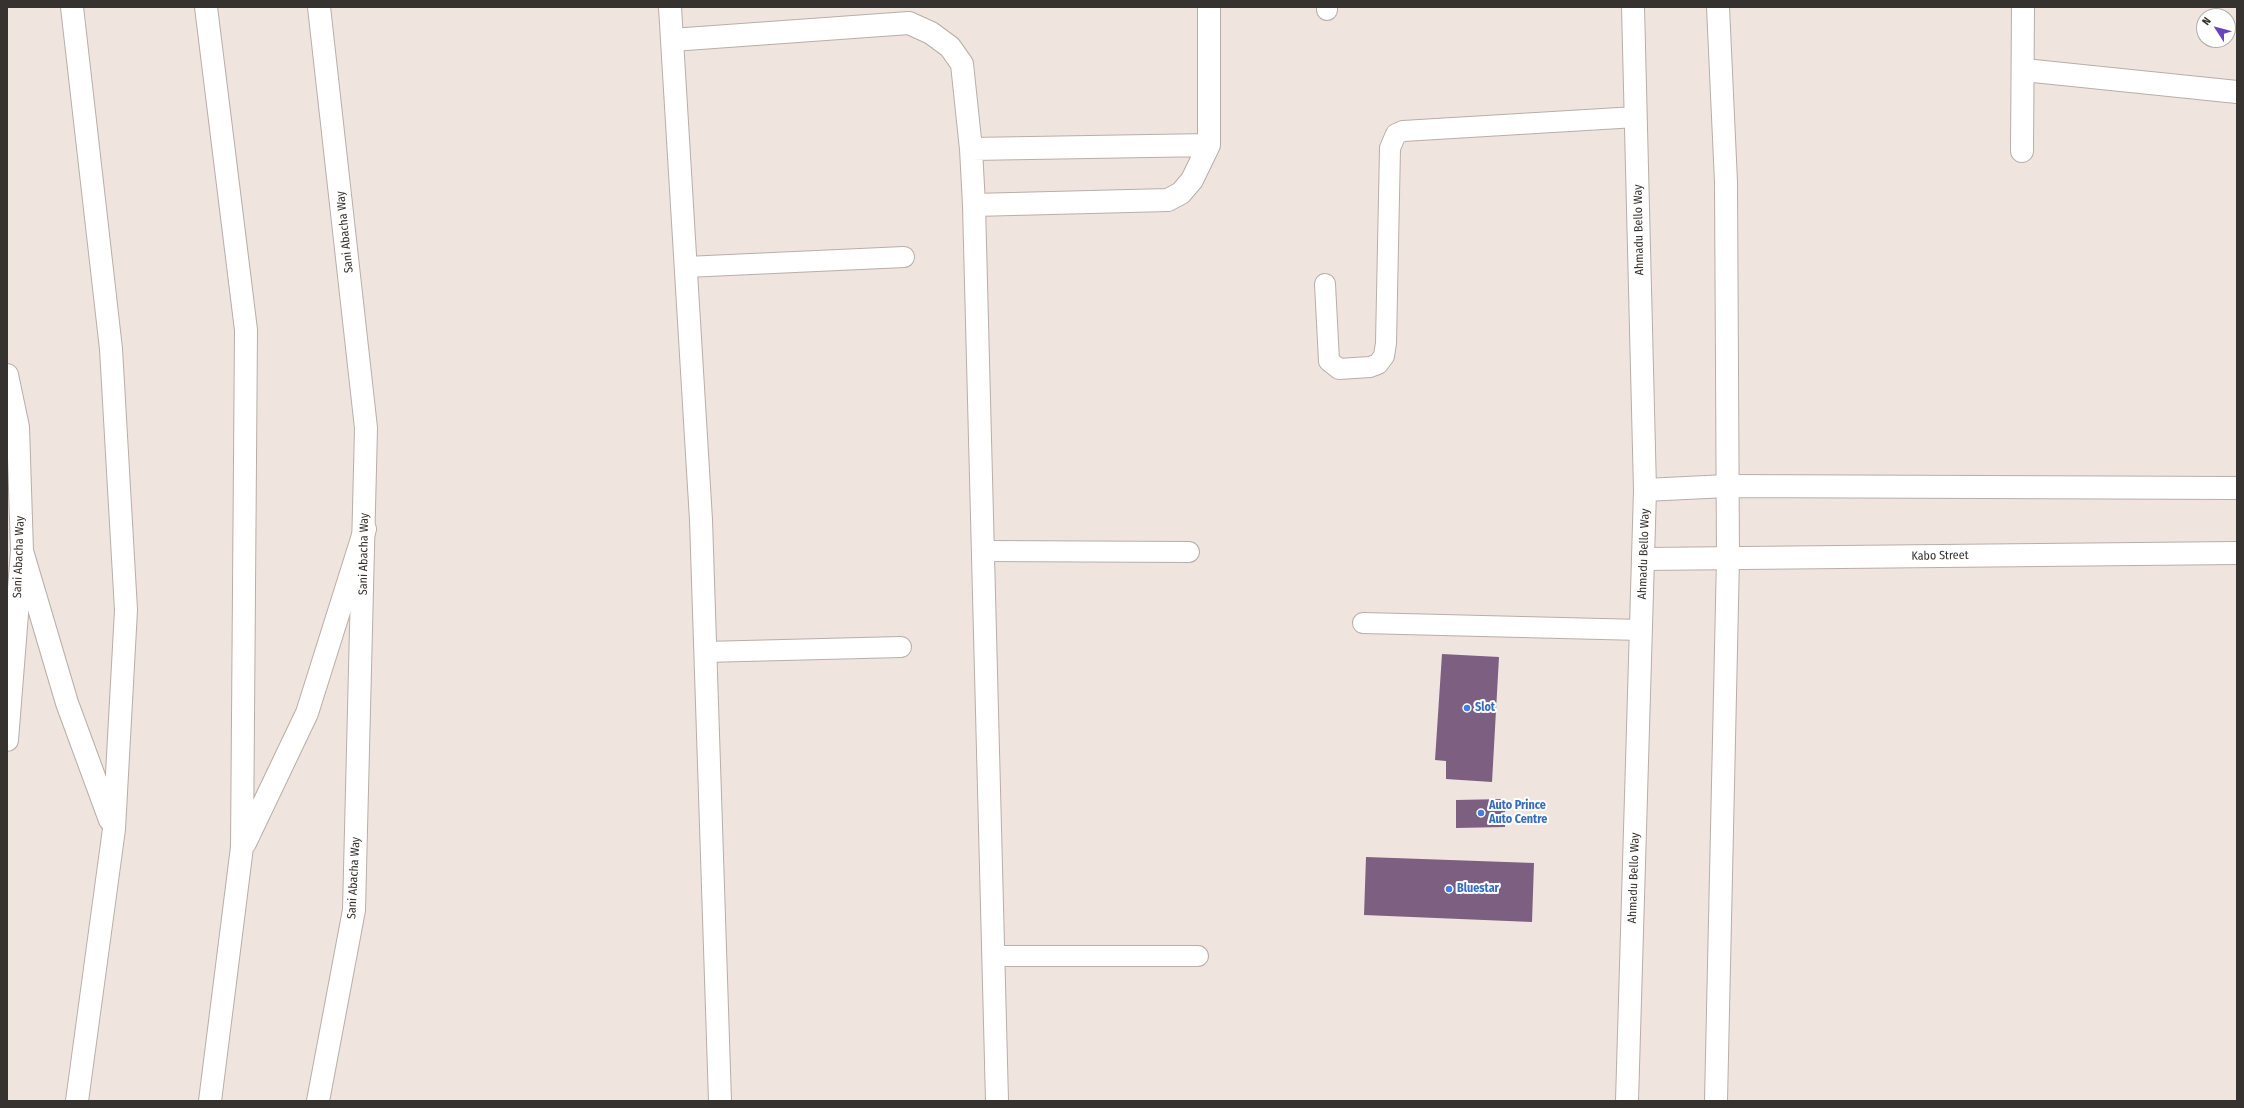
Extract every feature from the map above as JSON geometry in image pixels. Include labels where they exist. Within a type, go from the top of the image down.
[{"type":"main road","points":[[72,7],[111,349],[125,602],[114,829],[77,1101]]},
{"type":"main road","points":[[206,7],[246,330],[242,847],[210,1101]]},
{"type":"main road","name":"Sani Abacha Way","points":[[318,1101],[354,910],[365,529],[366,428],[319,7]]},
{"type":"main road","points":[[670,7],[701,520],[720,1101]]},
{"type":"main road","points":[[974,205],[1168,200],[1181,193],[1192,180],[1209,145],[1209,7]]},
{"type":"main road","name":"Ahmadu Bello Way","points":[[1627,1101],[1645,490],[1633,7]]},
{"type":"main road","points":[[1716,1101],[1728,558],[1726,182],[1718,7]]},
{"type":"main road","points":[[2022,151],[2024,70],[2023,7]]},
{"type":"main road","points":[[672,40],[909,23],[931,33],[950,47],[962,64],[971,149],[974,205],[997,1101]]},
{"type":"main road","points":[[2024,70],[2237,92]]},
{"type":"main road","points":[[971,149],[1209,145]]},
{"type":"main road","name":"Sani Abacha Way","points":[[7,375],[18,427],[22,551],[7,740]]},
{"type":"main road","points":[[1645,490],[1728,486],[2237,488]]},
{"type":"main road","points":[[242,847],[307,713],[365,529]]},
{"type":"main road","points":[[22,551],[67,704],[114,829]]},
{"type":"main road","name":"Kabo Street","points":[[1644,559],[2237,553]]},
{"type":"lane","points":[[1325,284],[1329,361],[1339,369],[1370,367],[1378,364],[1384,356],[1386,343],[1390,148],[1396,134],[1403,131],[1636,117]]},
{"type":"lane","points":[[686,267],[904,257]]},
{"type":"lane","points":[[983,551],[1189,552]]},
{"type":"lane","points":[[1363,623],[1641,630]]},
{"type":"lane","points":[[705,652],[901,647]]},
{"type":"lane","points":[[993,956],[1198,956]]},
{"type":"building","name":"Slot","points":[[1442,654],[1499,657],[1492,782],[1446,779],[1446,761],[1435,760]]},
{"type":"building","name":"Auto Prince Auto Centre","points":[[1505,799],[1505,827],[1456,828],[1456,800]]},
{"type":"building","name":"Bluestar","points":[[1366,857],[1534,863],[1532,922],[1364,915]]},
{"type":"place","name":"Slot","points":[[1467,708]]},
{"type":"place","name":"Auto Prince Auto Centre","points":[[1481,813]]},
{"type":"place","name":"Bluestar","points":[[1449,889]]}]
